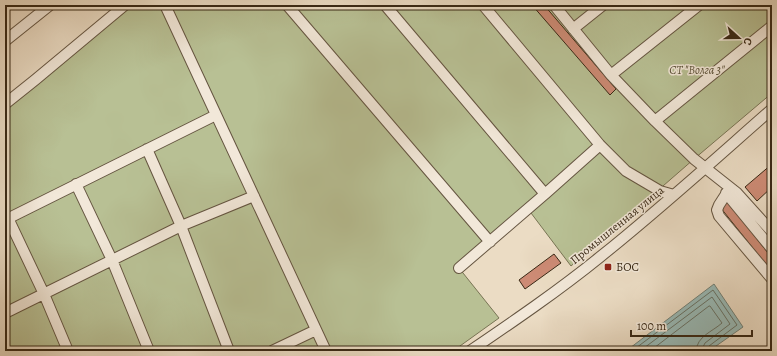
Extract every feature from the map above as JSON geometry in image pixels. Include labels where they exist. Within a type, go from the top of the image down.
[{"type":"street","points":[[5,41],[50,5]]},
{"type":"street","points":[[5,104],[36,80],[125,5]]},
{"type":"street","points":[[165,5],[326,351]]},
{"type":"street","points":[[287,5],[490,242]]},
{"type":"street","points":[[384,5],[545,194]]},
{"type":"street","points":[[483,5],[600,145],[626,171],[660,191],[674,195]]},
{"type":"street","points":[[554,5],[611,75],[694,159],[728,190],[772,249]]},
{"type":"street","points":[[573,29],[603,5]]},
{"type":"street","points":[[611,75],[699,5]]},
{"type":"street","points":[[656,121],[772,26]]},
{"type":"street","name":"Промышленная улица","points":[[470,351],[535,306],[600,257],[674,195],[772,109]]},
{"type":"street","points":[[68,351],[44,294],[7,219],[216,115]]},
{"type":"street","points":[[459,268],[600,145]]},
{"type":"street","points":[[147,149],[181,226],[229,351]]},
{"type":"street","points":[[76,184],[112,260],[149,351]]},
{"type":"street","points":[[728,190],[737,193],[772,232]]},
{"type":"street","points":[[728,190],[718,205],[717,210],[719,216],[772,279]]},
{"type":"street","points":[[5,313],[181,226],[254,196]]},
{"type":"street","points":[[272,351],[316,330]]},
{"type":"green space","name":"СТ \"Волга 3\"","points":[[125,5],[772,5],[772,93],[571,266],[528,209],[459,268],[499,318],[453,351],[5,351],[5,104]]},
{"type":"water","points":[[714,284],[743,327],[709,351],[626,351]]},
{"type":"building","points":[[532,5],[544,5],[616,89],[610,95]]},
{"type":"building","points":[[772,164],[772,187],[757,201],[745,187]]},
{"type":"building","points":[[727,201],[772,258],[772,272],[720,207]]},
{"type":"building","points":[[554,254],[561,263],[525,289],[519,280]]},
{"type":"place","name":"БОС","points":[[608,267]]}]
